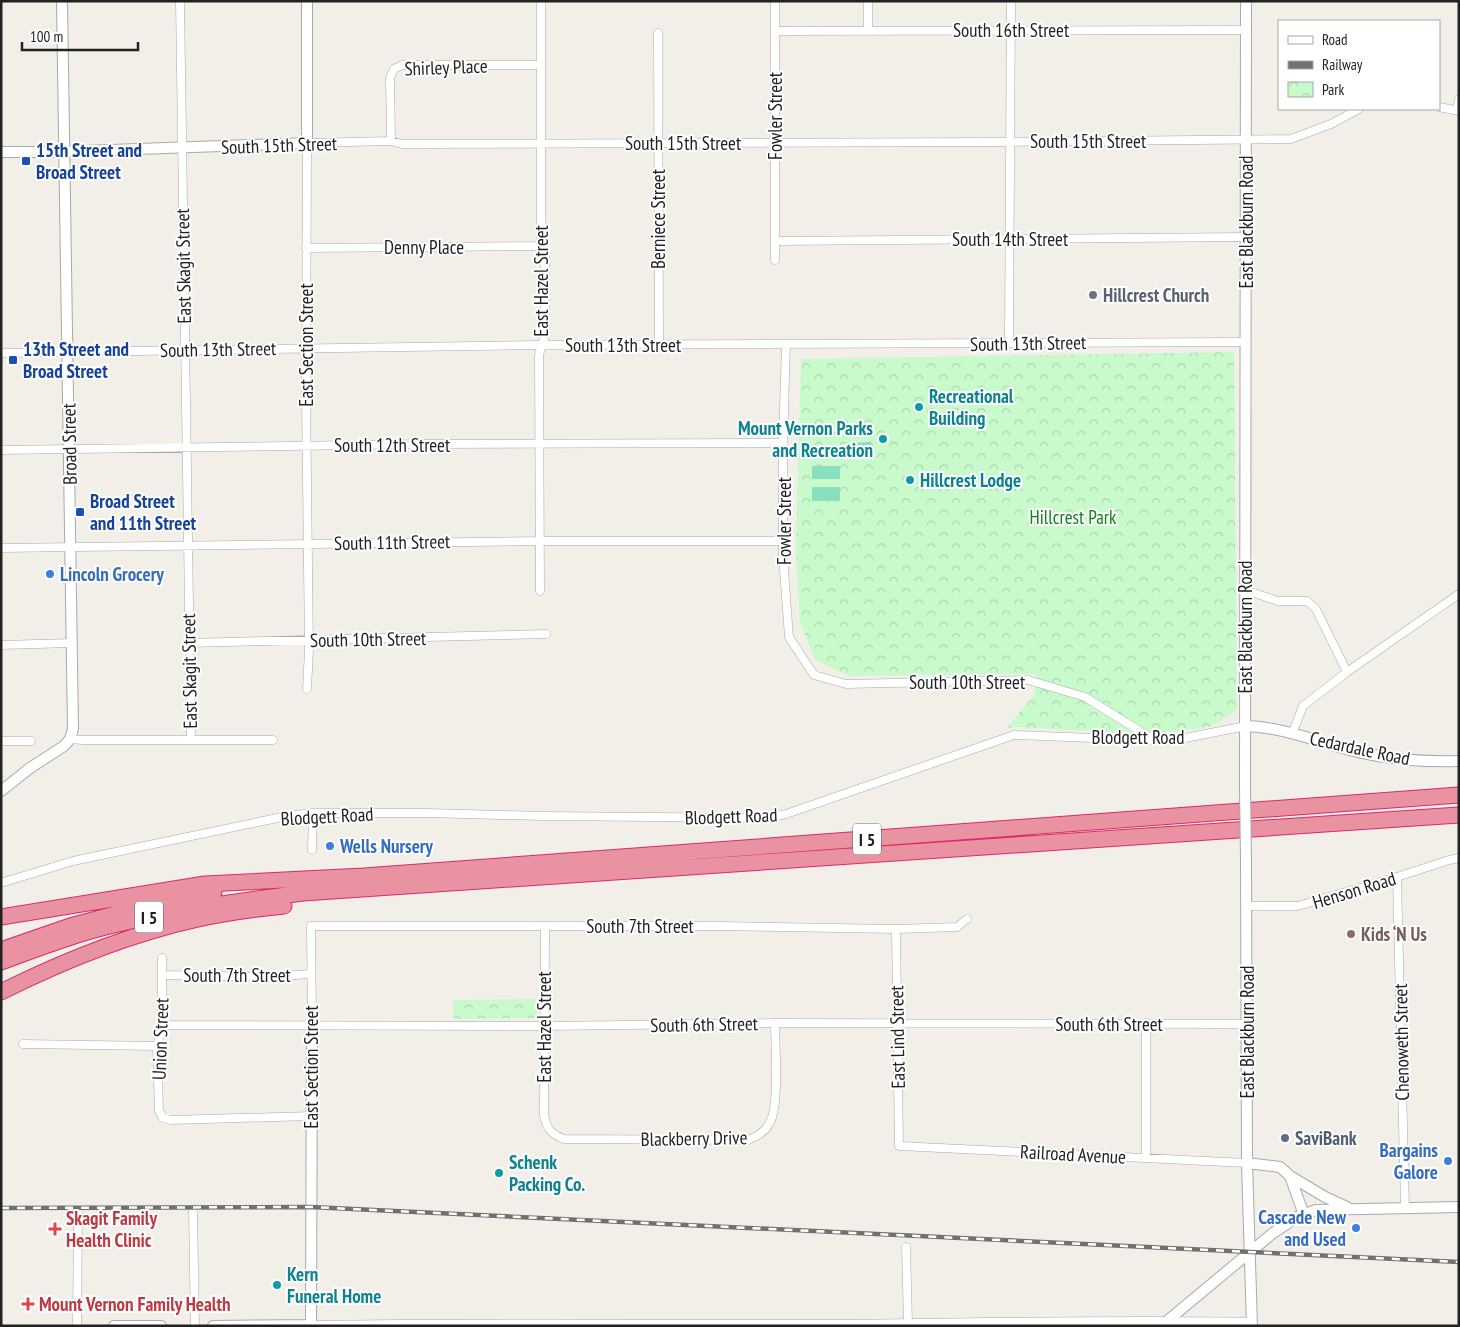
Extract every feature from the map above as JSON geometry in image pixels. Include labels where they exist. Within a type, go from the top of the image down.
[{"type":"highway","name":"I 5","points":[[1,950],[70,926],[138,908],[275,882],[1459,795]]},
{"type":"highway","name":"I 5","points":[[1,962],[116,924],[220,903],[302,893],[1459,815]]},
{"type":"highway","points":[[1,917],[205,884],[275,882]]},
{"type":"highway","points":[[1,992],[106,947],[149,932],[197,920],[250,910],[472,882]]},
{"type":"street","name":"Broad Street","points":[[62,1],[73,729],[70,739]]},
{"type":"street","name":"East Skagit Street","points":[[180,1],[191,740]]},
{"type":"street","name":"East Section Street","points":[[307,1],[307,689]]},
{"type":"street","name":"East Hazel Street","points":[[540,591],[539,355],[545,335],[544,257],[541,246],[541,1]]},
{"type":"street","name":"Fowler Street","points":[[775,1],[775,260]]},
{"type":"street","points":[[868,1],[868,30]]},
{"type":"street","points":[[1011,1],[1011,343]]},
{"type":"street","name":"East Blackburn Road","points":[[1246,1],[1245,787],[1247,1163],[1252,1324]]},
{"type":"street","name":"South 16th Street","points":[[775,31],[1246,30]]},
{"type":"street","name":"Berniece Street","points":[[658,33],[659,345]]},
{"type":"street","name":"Shirley Place","points":[[390,141],[390,78],[394,69],[402,64],[541,65]]},
{"type":"street","points":[[1440,107],[1458,110],[1459,99]]},
{"type":"street","name":"South 15th Street","points":[[1,152],[63,152],[390,141],[402,144],[658,144],[1291,139],[1330,124],[1357,110]]},
{"type":"street","name":"South 14th Street","points":[[776,241],[1245,237]]},
{"type":"street","name":"Denny Place","points":[[306,248],[541,246]]},
{"type":"street","name":"South 13th Street","points":[[1,353],[306,348],[1245,342]]},
{"type":"street","name":"Fowler Street","points":[[786,344],[783,541],[789,637]]},
{"type":"street","name":"South 12th Street","points":[[1,450],[783,443]]},
{"type":"street","name":"South 11th Street","points":[[1,548],[539,540],[783,541]]},
{"type":"street","points":[[1245,590],[1278,601],[1307,601],[1316,609],[1347,672]]},
{"type":"street","points":[[1292,734],[1303,706],[1347,672],[1459,594]]},
{"type":"street","name":"South 10th Street","points":[[189,643],[546,634]]},
{"type":"street","name":"South 10th Street","points":[[789,637],[814,675],[846,684],[1028,680],[1085,697],[1153,739]]},
{"type":"street","points":[[1,645],[72,644]]},
{"type":"street","name":"Blodgett Road","points":[[1,883],[73,861],[287,816],[313,813],[428,813],[767,818],[786,814],[1014,735],[1170,741],[1246,726],[1256,726],[1292,734]]},
{"type":"street","name":"Cedardale Road","points":[[1292,734],[1363,753],[1403,760],[1459,761]]},
{"type":"street","points":[[1,791],[30,768],[64,746],[70,739],[272,740]]},
{"type":"street","points":[[1,741],[31,741]]},
{"type":"street","points":[[312,850],[313,813]]},
{"type":"street","name":"Henson Road","points":[[1247,906],[1298,906],[1459,858]]},
{"type":"street","name":"Chenoweth Street","points":[[1397,877],[1405,1208]]},
{"type":"street","name":"South 7th Street","points":[[311,926],[718,926],[896,929],[957,927],[968,919]]},
{"type":"street","name":"East Section Street","points":[[311,926],[311,1326]]},
{"type":"street","name":"East Hazel Street","points":[[545,926],[544,1116],[546,1127]]},
{"type":"street","name":"East Lind Street","points":[[896,929],[899,1146]]},
{"type":"street","name":"Union Street","points":[[162,958],[162,1026],[157,1046],[159,1111],[163,1118],[171,1120],[311,1116]]},
{"type":"street","name":"South 7th Street","points":[[162,975],[265,977],[311,974]]},
{"type":"street","name":"South 6th Street","points":[[162,1026],[545,1026],[775,1023],[1247,1024]]},
{"type":"street","name":"Blackberry Drive","points":[[546,1127],[553,1135],[564,1139],[748,1140],[761,1134],[770,1124],[773,1116],[775,1097],[775,1023]]},
{"type":"street","points":[[1146,1023],[1146,1158]]},
{"type":"street","points":[[24,1044],[157,1046]]},
{"type":"street","name":"Railroad Avenue","points":[[899,1146],[1247,1163]]},
{"type":"street","points":[[1247,1163],[1280,1167],[1290,1176],[1325,1197],[1350,1209]]},
{"type":"street","points":[[1290,1176],[1304,1215]]},
{"type":"street","points":[[1164,1323],[1277,1230],[1316,1210],[1459,1207]]},
{"type":"street","points":[[193,1212],[195,1326]]},
{"type":"street","points":[[77,1326],[78,1213]]},
{"type":"street","points":[[906,1247],[908,1323]]},
{"type":"street","points":[[213,1326],[506,1322],[752,1325],[908,1323],[1252,1324]]},
{"type":"street","points":[[114,1326],[161,1326]]},
{"type":"green space","name":"Hillcrest Park","points":[[1234,352],[1237,710],[1212,726],[1175,732],[1132,733],[1014,727],[1006,729],[1034,695],[1037,674],[850,676],[815,660],[800,622],[796,548],[801,359]]},
{"type":"green space","points":[[871,442],[871,457],[848,457],[848,443]]},
{"type":"green space","points":[[812,466],[840,466],[840,479],[812,479]]},
{"type":"green space","points":[[812,487],[840,487],[840,501],[812,501]]},
{"type":"green space","points":[[538,999],[538,1018],[454,1019],[453,1000]]},
{"type":"railway","points":[[1,1208],[311,1207],[1459,1262]]},
{"type":"place","name":"15th Street and Broad Street","points":[[26,161]]},
{"type":"place","name":"Hillcrest Church","points":[[1093,295]]},
{"type":"place","name":"13th Street and Broad Street","points":[[13,360]]},
{"type":"place","name":"Recreational Building","points":[[919,407]]},
{"type":"place","name":"Mount Vernon Parks and Recreation","points":[[883,439]]},
{"type":"place","name":"Hillcrest Lodge","points":[[910,480]]},
{"type":"place","name":"Broad Street and 11th Street","points":[[80,512]]},
{"type":"place","name":"Lincoln Grocery","points":[[50,574]]},
{"type":"place","name":"Wells Nursery","points":[[330,846]]},
{"type":"place","name":"Kids ‘N Us","points":[[1351,934]]},
{"type":"place","name":"SaviBank","points":[[1285,1138]]},
{"type":"place","name":"Bargains Galore","points":[[1448,1161]]},
{"type":"place","name":"Schenk Packing Co.","points":[[499,1173]]},
{"type":"place","name":"Cascade New and Used","points":[[1356,1228]]},
{"type":"place","name":"Skagit Family Health Clinic","points":[[55,1229]]},
{"type":"place","name":"Kern Funeral Home","points":[[277,1285]]},
{"type":"place","name":"Mount Vernon Family Health","points":[[28,1304]]}]
